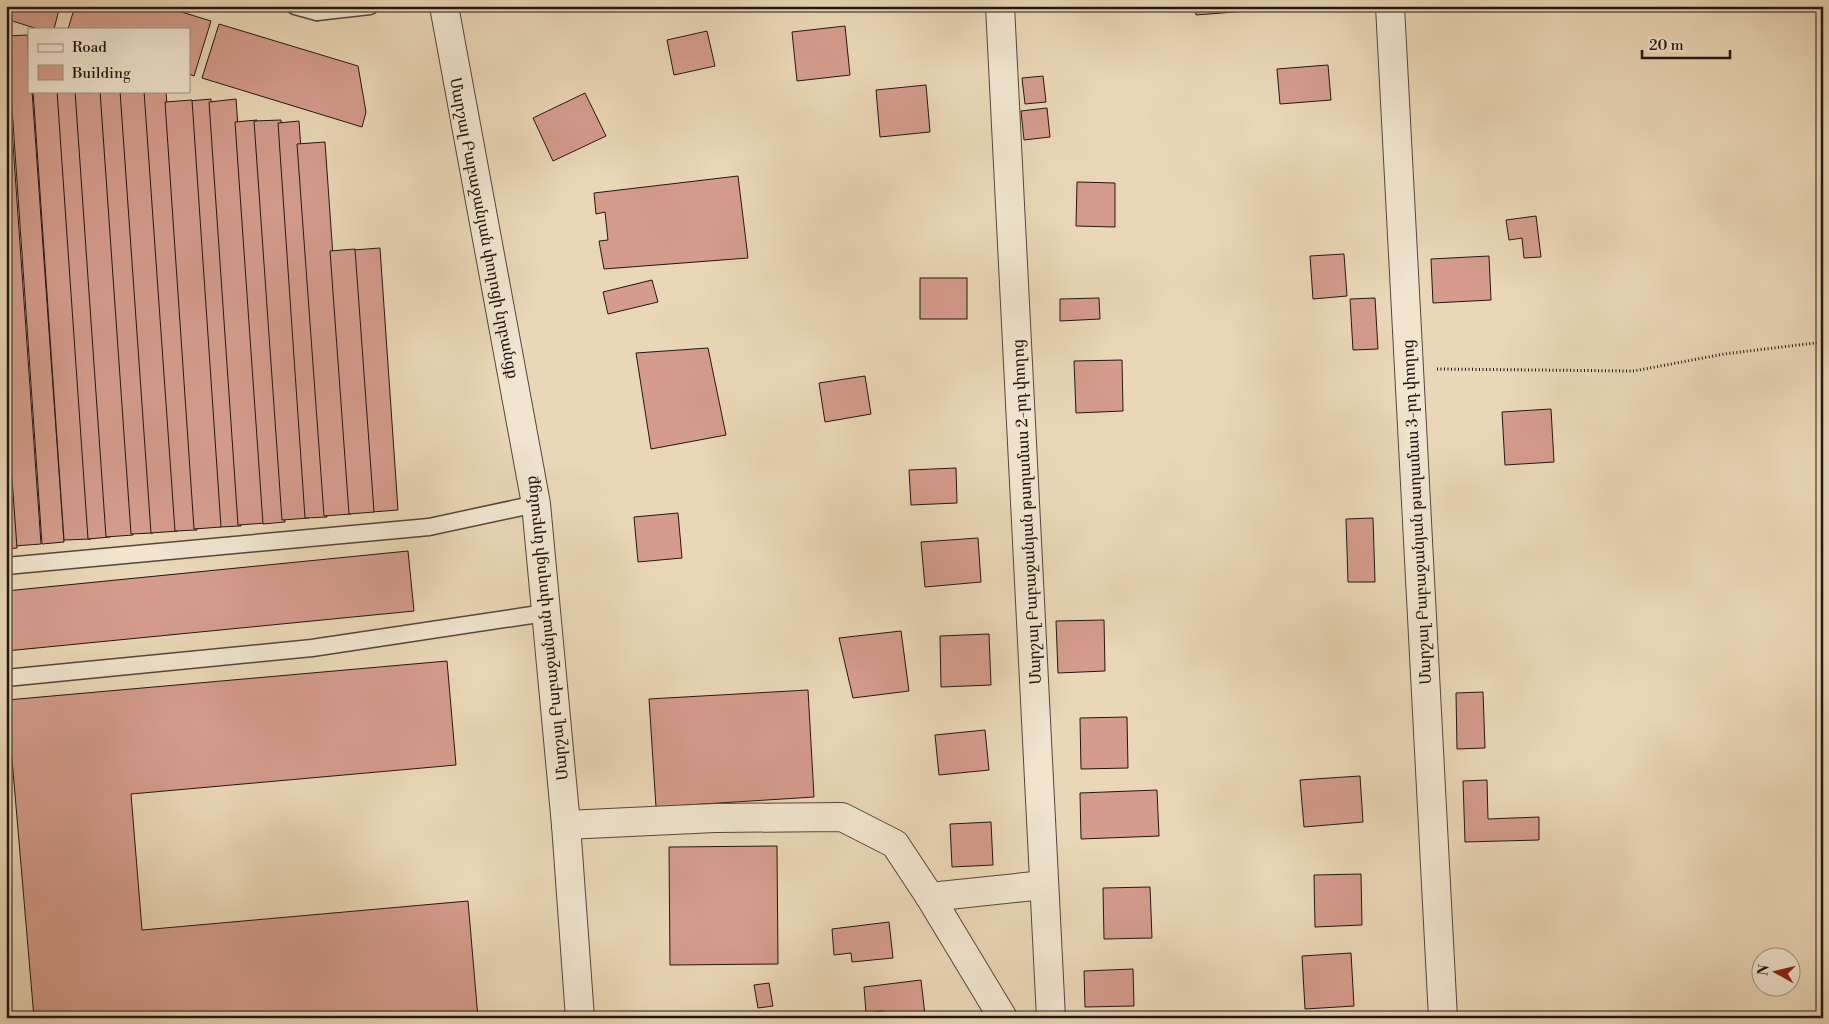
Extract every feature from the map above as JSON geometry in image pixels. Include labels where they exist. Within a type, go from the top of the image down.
[{"type":"street","name":"Մարշալ Բաբաջանյան փողոցի նրբանցք","points":[[444,6],[536,504],[566,826],[580,1018]]},
{"type":"street","name":"Մարշալ Բաբաջանյան թաղամաս 2-րդ փողոց","points":[[1000,6],[1051,1018]]},
{"type":"street","name":"Մարշալ Բաբաջանյան թաղամաս 3-րդ փողոց","points":[[1390,6],[1443,1018]]},
{"type":"street","points":[[566,826],[714,818],[842,817],[895,844],[930,897],[1003,1018]]},
{"type":"street","points":[[930,897],[1044,885]]},
{"type":"lane","points":[[295,6],[317,9],[370,6]]},
{"type":"lane","points":[[6,566],[429,527],[536,504]]},
{"type":"lane","points":[[6,678],[312,648],[545,613]]},
{"type":"path","points":[[1408,369],[1634,372],[1724,354],[1823,342]]},
{"type":"building","points":[[6,6],[60,6],[54,28],[35,28],[6,19]]},
{"type":"building","points":[[75,6],[162,6],[211,21],[194,76],[190,74],[190,28],[68,28]]},
{"type":"building","points":[[1195,6],[1247,6],[1247,11],[1196,15]]},
{"type":"building","points":[[219,24],[358,66],[366,112],[362,127],[202,78]]},
{"type":"building","points":[[845,26],[850,75],[797,81],[792,32]]},
{"type":"building","points":[[707,31],[715,66],[674,75],[667,40]]},
{"type":"building","points":[[28,35],[28,92],[32,92],[64,542],[42,544],[7,36]]},
{"type":"building","points":[[6,44],[41,544],[14,546],[6,430]]},
{"type":"building","points":[[1328,65],[1331,100],[1280,104],[1277,69]]},
{"type":"building","points":[[1043,76],[1046,102],[1025,104],[1022,78]]},
{"type":"building","points":[[926,85],[930,132],[880,137],[876,90]]},
{"type":"building","points":[[33,92],[60,92],[91,539],[64,540]]},
{"type":"building","points":[[57,92],[79,92],[110,537],[88,539]]},
{"type":"building","points":[[75,92],[102,92],[133,535],[106,537]]},
{"type":"building","points":[[100,92],[122,92],[153,533],[131,534]]},
{"type":"building","points":[[120,92],[147,92],[178,531],[151,533]]},
{"type":"building","points":[[144,92],[166,92],[197,530],[175,531]]},
{"type":"building","points":[[585,93],[606,136],[553,161],[533,118]]},
{"type":"building","points":[[211,99],[241,526],[219,527],[189,101]]},
{"type":"building","points":[[236,99],[266,523],[238,525],[209,102]]},
{"type":"building","points":[[192,100],[221,527],[194,529],[165,102]]},
{"type":"building","points":[[1047,108],[1050,137],[1024,140],[1021,111]]},
{"type":"building","points":[[257,120],[285,522],[263,524],[235,122]]},
{"type":"building","points":[[281,120],[309,518],[282,520],[254,121]]},
{"type":"building","points":[[299,121],[327,517],[305,518],[278,123]]},
{"type":"building","points":[[325,142],[351,514],[324,516],[297,144]]},
{"type":"building","points":[[738,176],[748,258],[604,269],[599,241],[608,240],[605,212],[596,214],[594,193]]},
{"type":"building","points":[[1077,182],[1115,183],[1115,227],[1076,226]]},
{"type":"building","points":[[1536,216],[1541,257],[1524,258],[1522,238],[1509,240],[1506,220]]},
{"type":"building","points":[[380,248],[398,510],[372,512],[353,250]]},
{"type":"building","points":[[355,249],[374,512],[349,514],[330,251]]},
{"type":"building","points":[[1344,254],[1347,296],[1313,299],[1310,256]]},
{"type":"building","points":[[1489,256],[1491,300],[1433,303],[1431,259]]},
{"type":"building","points":[[920,278],[967,278],[967,319],[920,319]]},
{"type":"building","points":[[652,280],[658,302],[608,314],[603,292]]},
{"type":"building","points":[[1099,298],[1100,319],[1060,321],[1060,299]]},
{"type":"building","points":[[1375,298],[1378,349],[1353,350],[1350,299]]},
{"type":"building","points":[[708,348],[726,435],[651,449],[636,353]]},
{"type":"building","points":[[1122,360],[1123,411],[1076,413],[1074,361]]},
{"type":"building","points":[[865,376],[871,414],[825,422],[819,383]]},
{"type":"building","points":[[6,395],[17,548],[6,549]]},
{"type":"building","points":[[1551,409],[1554,462],[1505,465],[1502,412]]},
{"type":"building","points":[[956,468],[957,503],[911,505],[909,470]]},
{"type":"building","points":[[678,513],[682,558],[638,562],[634,517]]},
{"type":"building","points":[[1373,518],[1375,582],[1348,582],[1346,519]]},
{"type":"building","points":[[978,538],[981,582],[925,587],[921,542]]},
{"type":"building","points":[[408,551],[414,611],[6,651],[6,591]]},
{"type":"building","points":[[1104,620],[1105,671],[1058,673],[1056,621]]},
{"type":"building","points":[[901,631],[909,691],[853,698],[839,638]]},
{"type":"building","points":[[989,634],[991,685],[941,687],[940,636]]},
{"type":"building","points":[[447,661],[456,765],[131,794],[142,930],[468,901],[478,1018],[34,1018],[7,700]]},
{"type":"building","points":[[808,690],[814,797],[656,807],[649,699]]},
{"type":"building","points":[[1483,692],[1485,748],[1457,749],[1456,693]]},
{"type":"building","points":[[1127,717],[1128,768],[1081,769],[1080,718]]},
{"type":"building","points":[[985,730],[989,770],[939,775],[935,735]]},
{"type":"building","points":[[1360,776],[1363,822],[1304,827],[1300,780]]},
{"type":"building","points":[[1487,780],[1488,819],[1539,817],[1539,840],[1465,842],[1463,781]]},
{"type":"building","points":[[1157,790],[1159,836],[1081,839],[1080,793]]},
{"type":"building","points":[[991,822],[993,865],[952,867],[950,824]]},
{"type":"building","points":[[777,846],[778,964],[670,965],[669,847]]},
{"type":"building","points":[[1361,874],[1362,925],[1315,927],[1314,875]]},
{"type":"building","points":[[1150,887],[1152,938],[1104,939],[1103,888]]},
{"type":"building","points":[[889,922],[893,958],[852,962],[851,953],[834,955],[832,929]]},
{"type":"building","points":[[1351,953],[1354,1006],[1305,1009],[1302,956]]},
{"type":"building","points":[[1133,969],[1134,1006],[1085,1007],[1084,971]]},
{"type":"building","points":[[921,980],[925,1015],[884,1018],[883,1011],[866,1013],[864,987]]},
{"type":"building","points":[[769,983],[773,1006],[758,1008],[754,985]]}]
